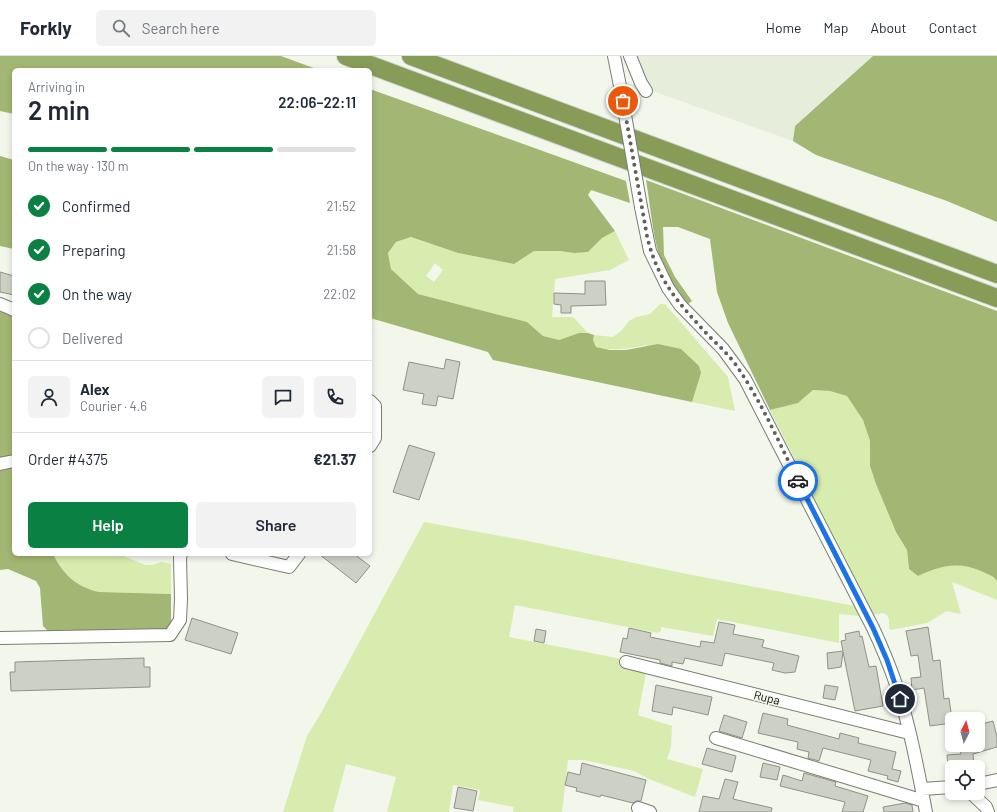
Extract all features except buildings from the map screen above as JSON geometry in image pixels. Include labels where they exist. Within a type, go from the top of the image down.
[{"type":"highway","points":[[346,56],[997,298]]},
{"type":"highway","points":[[411,56],[997,274]]},
{"type":"street","points":[[614,56],[650,251],[668,288],[680,305],[723,348],[735,364],[763,411],[873,628],[897,688],[909,733],[924,801]]},
{"type":"street","points":[[630,56],[641,83],[646,91]]},
{"type":"street","points":[[0,304],[12,309]]},
{"type":"street","points":[[372,404],[375,406],[375,438],[372,443]]},
{"type":"street","points":[[0,464],[12,461]]},
{"type":"street","points":[[0,638],[170,635],[180,620],[181,556]]},
{"type":"street","points":[[241,556],[289,567],[297,556]]},
{"type":"street","name":"Rupa","points":[[626,662],[909,733]]},
{"type":"street","points":[[716,738],[924,801],[945,790]]},
{"type":"street","points":[[985,783],[997,780]]},
{"type":"street","points":[[978,800],[986,807],[988,812]]},
{"type":"shaded area","points":[[632,56],[873,56],[795,126],[793,141],[650,90]]},
{"type":"green space","points":[[0,56],[281,56],[314,68],[12,68],[12,114],[0,111]]},
{"type":"green space","points":[[873,56],[997,56],[997,222],[947,201],[816,155],[793,141],[795,126]]},
{"type":"green space","points":[[372,90],[626,181],[630,203],[591,190],[588,195],[615,231],[602,238],[588,252],[575,253],[559,251],[534,251],[514,264],[458,253],[411,237],[396,242],[388,253],[391,269],[418,294],[527,322],[543,336],[559,340],[579,333],[588,333],[594,335],[593,340],[596,347],[610,350],[626,350],[658,344],[681,349],[699,366],[701,373],[692,402],[493,360],[488,352],[372,319]]},
{"type":"green space","points":[[0,156],[12,159],[12,249],[0,246]]},
{"type":"green space","points":[[646,180],[997,311],[997,581],[994,577],[988,574],[964,566],[941,567],[918,576],[909,569],[907,550],[896,532],[870,466],[870,441],[863,420],[847,396],[830,391],[813,390],[798,403],[770,410],[728,323],[717,292],[710,239],[678,227],[663,227],[664,255],[675,277],[692,301],[688,304],[674,288],[661,260],[654,234]]},
{"type":"green space","points":[[615,231],[629,260],[610,270],[555,279],[552,317],[573,317],[588,333],[579,333],[559,340],[543,336],[527,322],[418,294],[391,269],[388,253],[396,242],[411,237],[458,253],[514,264],[534,251],[559,251],[575,253],[588,252],[602,238]],"holes":[[[435,263],[443,270],[434,282],[426,276]]]},
{"type":"green space","points":[[660,304],[665,304],[728,377],[735,411],[692,402],[701,373],[646,345],[621,349],[596,347],[593,340],[594,335],[613,337],[621,331],[629,321],[636,317],[650,314]]},
{"type":"green space","points":[[0,310],[12,315],[12,457],[0,460]]},
{"type":"green space","points":[[813,390],[830,391],[847,396],[863,420],[870,441],[870,466],[896,532],[907,550],[909,569],[918,576],[943,567],[966,566],[990,574],[997,581],[997,600],[952,582],[961,614],[947,611],[927,623],[891,630],[889,628],[889,619],[887,615],[883,613],[873,615],[770,410],[798,403]]},
{"type":"green space","points":[[12,466],[12,556],[54,556],[61,568],[71,579],[84,587],[99,592],[171,594],[171,623],[165,630],[49,632],[43,626],[40,588],[36,581],[8,569],[0,570],[0,469]]},
{"type":"green space","points":[[424,522],[523,540],[687,574],[855,606],[859,616],[839,614],[839,643],[717,619],[713,636],[661,627],[661,631],[658,633],[515,605],[509,637],[622,659],[621,667],[646,673],[638,715],[672,726],[671,747],[667,759],[703,769],[695,797],[649,779],[634,771],[584,760],[568,760],[562,812],[513,812],[514,807],[478,800],[480,790],[453,785],[449,812],[387,812],[396,777],[346,764],[333,812],[283,812],[307,736],[321,713]]},
{"type":"green space","points":[[54,556],[124,556],[145,565],[152,565],[161,562],[171,564],[171,594],[99,592],[91,590],[71,579]]},
{"type":"way so far","points":[[623,101],[650,251],[660,275],[680,305],[723,348],[745,378],[798,481]]},
{"type":"route","points":[[798,481],[873,628],[887,660],[900,699]]}]
